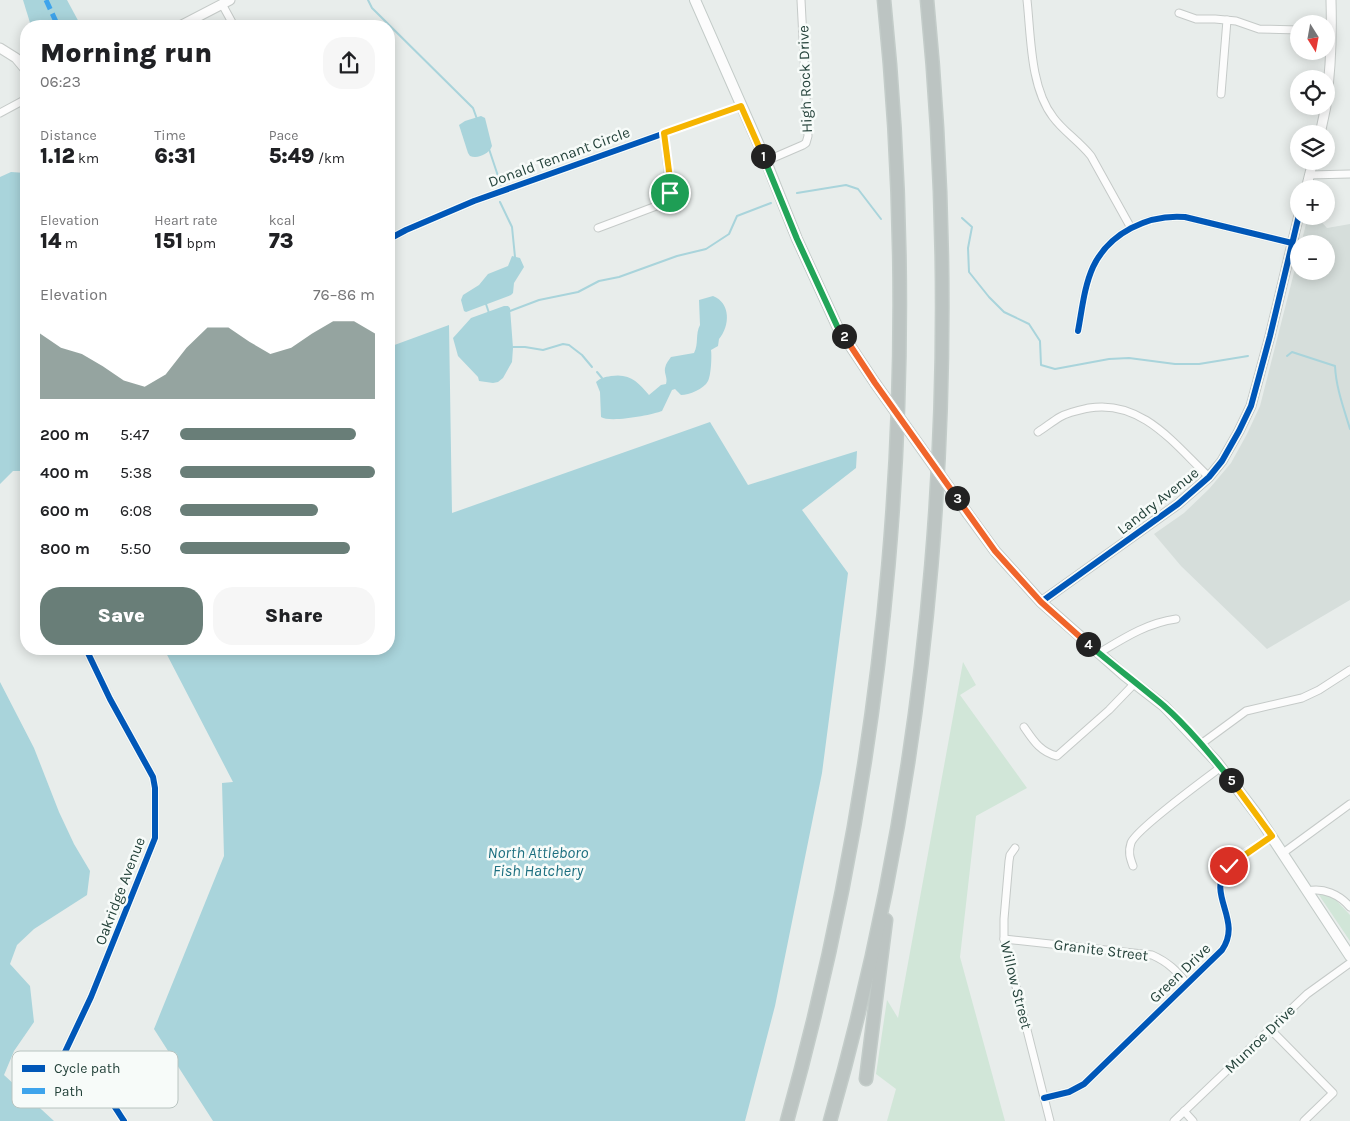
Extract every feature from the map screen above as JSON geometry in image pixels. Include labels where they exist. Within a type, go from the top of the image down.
[{"type":"highway","points":[[787,1121],[820,995],[853,831],[872,713],[889,562],[898,426],[900,284],[894,124],[884,0]]},
{"type":"highway","points":[[866,1079],[913,724],[934,525],[941,390],[942,302],[940,190],[926,0]]},
{"type":"highway","points":[[830,1121],[872,952],[900,811]]},
{"type":"main road","points":[[695,0],[766,161],[797,239],[837,326],[875,383],[995,551],[1041,602],[1164,706],[1220,767],[1272,836],[1350,956]]},
{"type":"street","name":"High Rock Drive","points":[[766,161],[803,145],[806,143],[808,136],[801,0]]},
{"type":"street","points":[[1027,0],[1036,76],[1046,107],[1053,118],[1091,156],[1131,228]]},
{"type":"street","points":[[1330,15],[1331,0]]},
{"type":"street","points":[[192,20],[226,2],[232,20]]},
{"type":"street","points":[[1179,13],[1196,19],[1227,20],[1259,29],[1290,30]]},
{"type":"street","points":[[1221,94],[1227,20]]},
{"type":"street","points":[[0,48],[20,63]]},
{"type":"street","points":[[0,113],[20,102]]},
{"type":"street","name":"Donald Tennant Circle","points":[[395,236],[474,200],[741,106]]},
{"type":"street","points":[[598,228],[659,205],[668,198],[670,184],[664,133]]},
{"type":"street","points":[[1308,180],[1310,170]]},
{"type":"street","points":[[1309,175],[1350,174]]},
{"type":"street","points":[[1078,331],[1087,287],[1094,266],[1112,242],[1131,228],[1153,219],[1185,217],[1290,243]]},
{"type":"street","name":"Landry Avenue","points":[[1041,602],[1178,504],[1209,477],[1222,461],[1239,431],[1250,406],[1270,336],[1290,251]]},
{"type":"street","points":[[1038,432],[1062,416],[1079,410],[1096,407],[1113,408],[1129,412],[1141,416],[1159,429],[1209,477]]},
{"type":"street","points":[[1099,653],[1146,626],[1176,619]]},
{"type":"street","name":"Oakridge Avenue","points":[[65,1051],[91,997],[155,838],[155,788],[148,768],[110,699],[89,655]]},
{"type":"street","points":[[1200,744],[1246,711],[1302,698],[1319,690],[1350,670]]},
{"type":"street","points":[[1024,727],[1037,746],[1048,754],[1057,756],[1109,710],[1135,683]]},
{"type":"street","points":[[1133,866],[1129,854],[1131,841],[1145,827],[1220,767]]},
{"type":"street","points":[[1283,853],[1350,804]]},
{"type":"street","name":"Green Drive","points":[[1044,1098],[1069,1092],[1084,1084],[1218,954],[1228,940],[1229,924],[1220,887],[1220,881],[1225,870],[1232,862],[1272,836]]},
{"type":"street","name":"Willow Street","points":[[1015,848],[1010,855],[1009,861],[1004,940],[1050,1121]]},
{"type":"street","points":[[1308,891],[1314,889],[1323,890],[1336,896],[1350,907]]},
{"type":"street","name":"Granite Street","points":[[1004,940],[1152,955],[1165,961],[1175,969],[1188,984]]},
{"type":"street","name":"Munroe Drive","points":[[1174,1121],[1307,994],[1350,963]]},
{"type":"street","points":[[1270,1029],[1333,1093],[1304,1121]]},
{"type":"street","name":"Oakridge Avenue","points":[[114,1108],[124,1121]]},
{"type":"street","points":[[1184,1111],[1193,1121]]},
{"type":"shaded area","points":[[1350,224],[1350,600],[1267,649],[1181,566],[1154,534],[1184,513],[1209,489],[1231,463],[1247,434],[1260,406],[1292,280],[1335,280],[1335,235],[1303,235],[1306,225],[1324,225],[1327,228]]},
{"type":"green space","points":[[963,662],[976,685],[960,695],[1027,788],[976,816],[960,957],[1005,1121],[887,1121],[896,1089],[876,1074],[887,1000],[898,1018]]},
{"type":"green space","points":[[1323,893],[1334,898],[1350,915],[1350,941],[1319,895]]},
{"type":"water","points":[[23,0],[67,0],[78,20],[29,20]]},
{"type":"water","points":[[481,116],[485,118],[492,146],[486,153],[473,157],[468,153],[459,125]]},
{"type":"water","points":[[11,172],[20,173],[20,471],[13,471],[0,484],[0,177]]},
{"type":"water","points":[[512,256],[520,258],[524,267],[514,283],[513,293],[466,312],[464,311],[461,300],[463,295],[479,285],[488,274],[508,266]]},
{"type":"water","points":[[713,296],[719,299],[726,309],[727,322],[719,339],[718,346],[711,350],[711,371],[706,384],[692,393],[684,395],[681,395],[675,389],[672,390],[662,411],[657,413],[622,419],[606,419],[601,417],[600,392],[596,382],[618,375],[628,377],[637,382],[649,395],[661,385],[666,384],[665,368],[671,357],[694,353],[700,325],[699,300]]},
{"type":"water","points":[[504,306],[510,308],[513,348],[512,362],[503,378],[498,382],[479,381],[478,377],[458,356],[453,338],[471,318]]},
{"type":"water","name":"North Attleboro Fish Hatchery","points":[[449,325],[452,513],[710,422],[748,485],[857,451],[856,468],[802,510],[848,573],[822,773],[775,1006],[745,1121],[213,1121],[178,1066],[178,1051],[168,1051],[154,1029],[224,856],[222,783],[233,782],[167,655],[395,655],[395,345]]},
{"type":"water","points":[[0,682],[34,748],[59,812],[74,844],[90,871],[87,895],[34,929],[17,945],[10,964],[30,986],[34,1022],[14,1051],[12,1051],[12,1056],[4,1075],[12,1082],[12,1108],[40,1108],[54,1121],[0,1121]]},
{"type":"waterway","points":[[368,0],[372,8],[384,20]]},
{"type":"waterway","points":[[395,31],[473,108],[477,119]]},
{"type":"waterway","points":[[489,149],[501,185]]},
{"type":"waterway","points":[[797,193],[846,185],[858,189],[881,219]]},
{"type":"waterway","points":[[500,202],[512,227],[515,257]]},
{"type":"waterway","points":[[510,311],[539,300],[578,292],[599,281],[619,277],[677,256],[706,249],[729,234],[737,216],[771,203]]},
{"type":"waterway","points":[[962,218],[972,227],[968,248],[969,272],[1004,312],[1029,324],[1040,341],[1041,365],[1055,369],[1109,359],[1129,358],[1175,364],[1199,364],[1248,356]]},
{"type":"waterway","points":[[486,304],[489,313]]},
{"type":"waterway","points":[[513,347],[543,350],[563,344],[569,345],[582,355],[592,367]]},
{"type":"waterway","points":[[1287,356],[1292,352],[1335,366],[1339,390],[1350,429]]},
{"type":"waterway","points":[[597,372],[602,378]]},
{"type":"marked path","points":[[46,0],[55,20]]},
{"type":"cycle path","points":[[395,236],[474,201],[741,106]]},
{"type":"cycle path","points":[[1078,331],[1087,282],[1093,267],[1109,244],[1131,228],[1157,219],[1185,217],[1290,243]]},
{"type":"cycle path","points":[[1041,602],[1178,504],[1209,477],[1222,461],[1251,406],[1297,225]]},
{"type":"cycle path","points":[[65,1051],[91,997],[155,838],[155,788],[153,777],[110,699],[89,655]]},
{"type":"cycle path","points":[[1044,1098],[1069,1092],[1084,1084],[1222,950],[1229,928],[1220,888],[1222,878],[1227,868],[1236,859],[1272,836]]},
{"type":"cycle path","points":[[115,1108],[124,1121]]},
{"type":"route","points":[[670,193],[664,133],[741,106],[765,159],[797,239],[837,326],[968,514],[995,551],[1041,602],[1124,675],[1164,706],[1188,731],[1216,761],[1272,836],[1232,862],[1229,866]]}]
